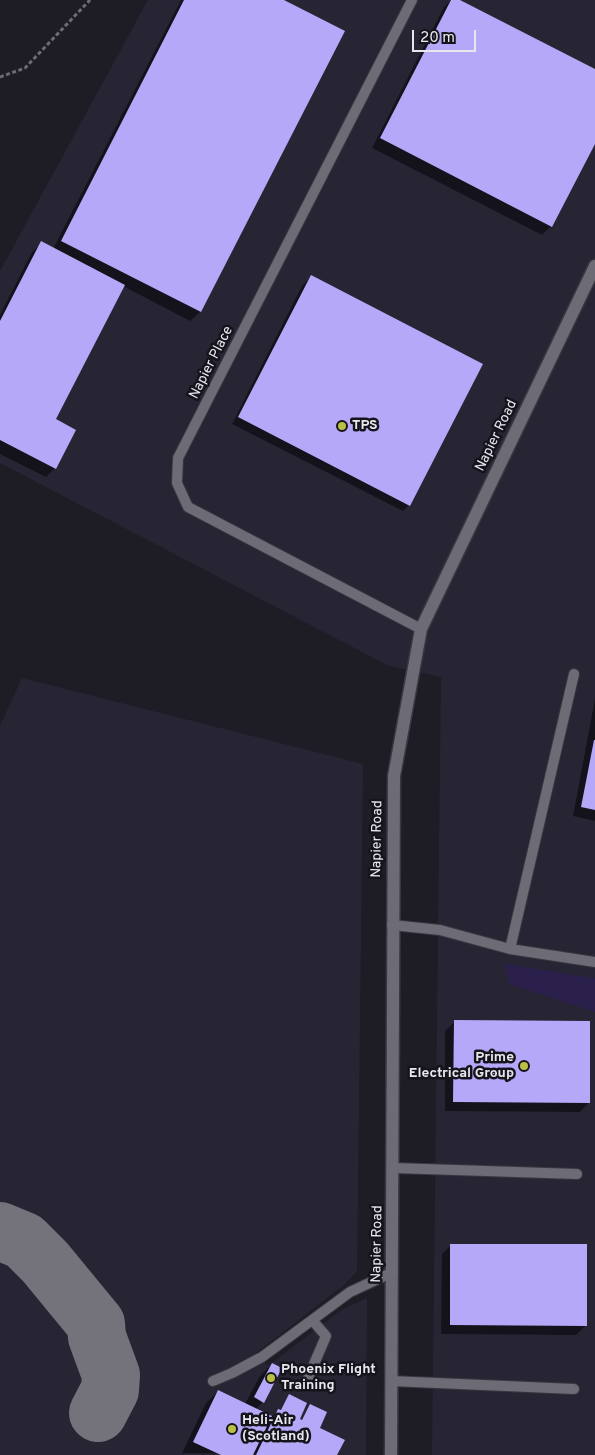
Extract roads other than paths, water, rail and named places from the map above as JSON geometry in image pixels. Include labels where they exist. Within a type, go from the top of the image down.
[{"type":"street","name":"Napier Road","points":[[391,1455],[394,1168],[392,924],[394,776],[421,628],[595,266]]},
{"type":"lane","name":"Napier Place","points":[[412,0],[178,458],[177,483],[188,506],[421,628]]},
{"type":"lane","points":[[510,949],[574,674]]},
{"type":"lane","points":[[392,924],[440,930],[510,949],[595,962]]},
{"type":"lane","points":[[394,1168],[577,1174]]},
{"type":"lane","points":[[213,1380],[232,1374],[262,1357],[350,1292],[393,1272]]},
{"type":"lane","points":[[308,1378],[326,1336],[312,1320]]},
{"type":"lane","points":[[391,1381],[574,1389]]},
{"type":"place","name":"TPS","points":[[342,426]]},
{"type":"place","name":"Prime Electrical Group","points":[[524,1066]]},
{"type":"place","name":"Phoenix Flight Training","points":[[271,1378]]},
{"type":"place","name":"Heli-Air (Scotland)","points":[[232,1429]]}]
